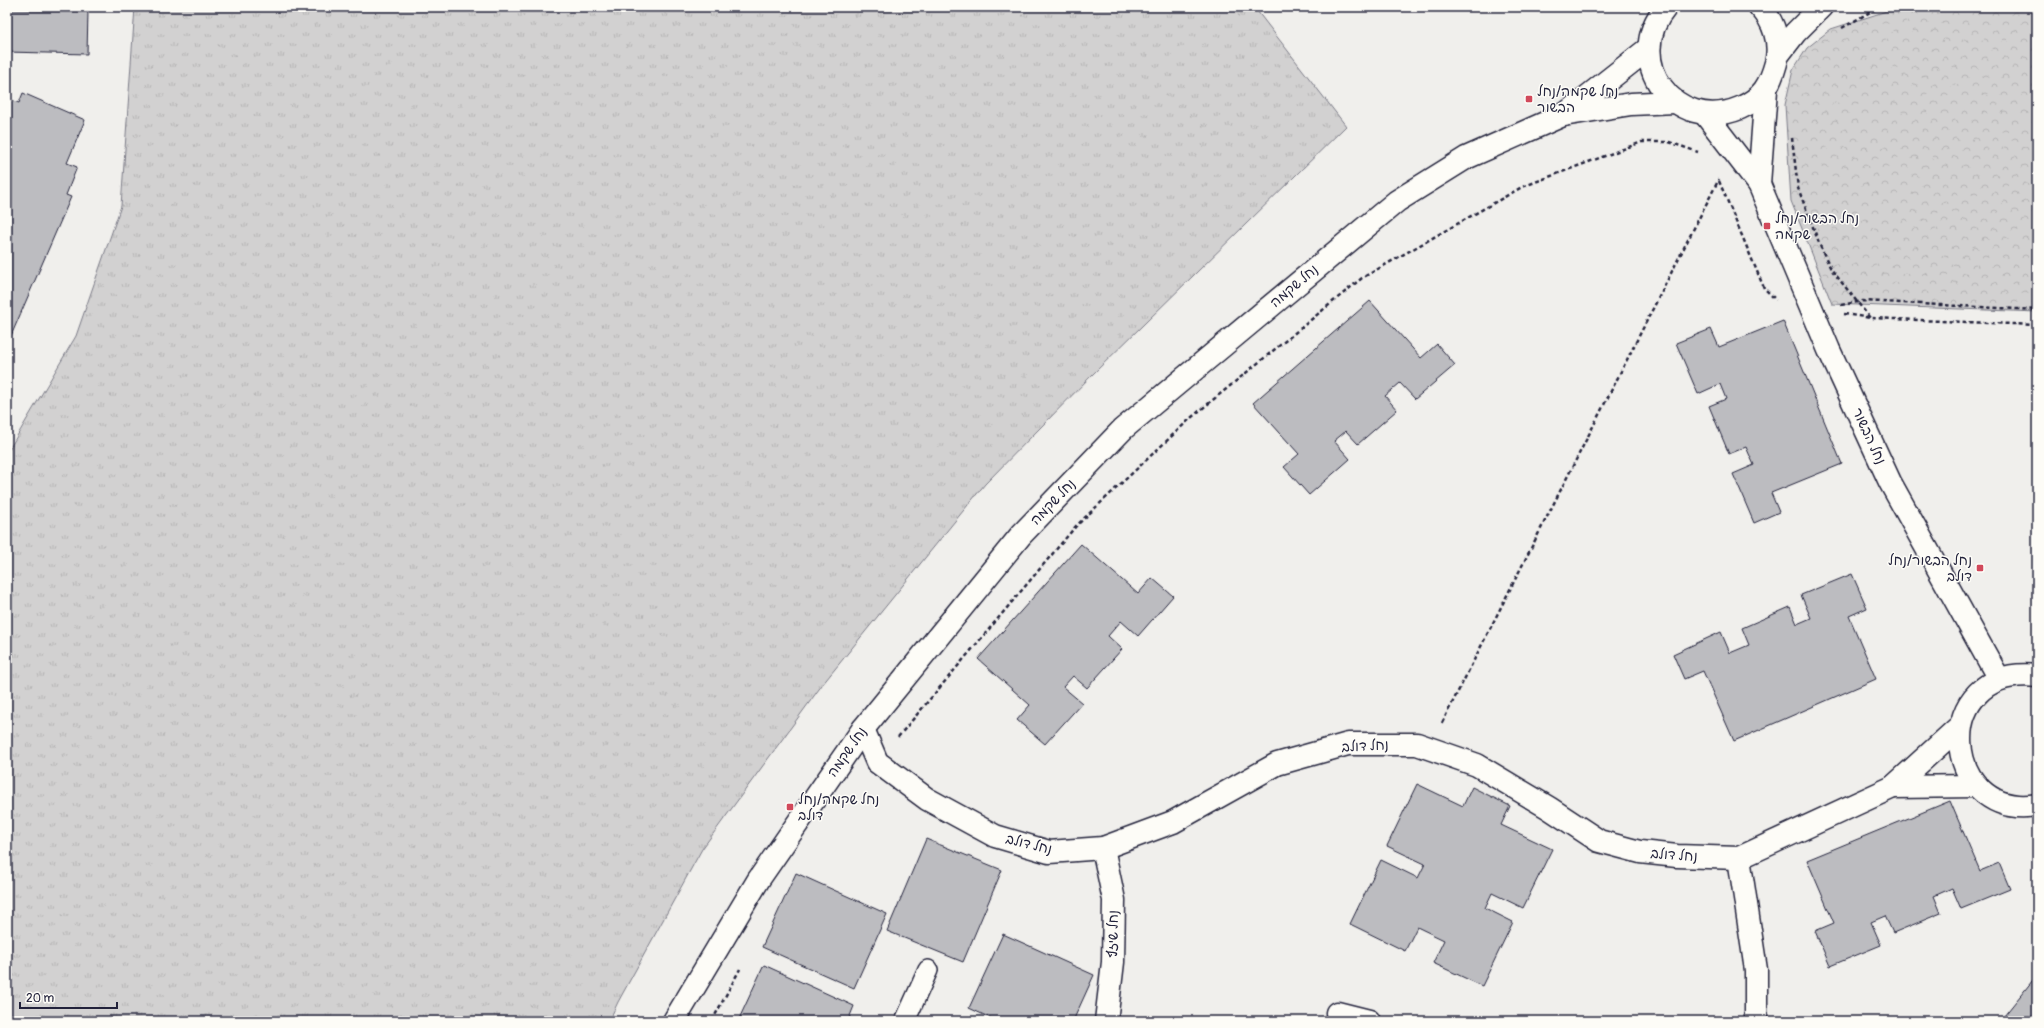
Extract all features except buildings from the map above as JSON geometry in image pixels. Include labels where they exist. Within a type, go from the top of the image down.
[{"type":"street","points":[[1666,7],[1658,16],[1651,34],[1649,48],[1653,72],[1662,89],[1675,102],[1691,110],[1705,114],[1728,113],[1746,105],[1766,90],[1773,75],[1778,55],[1776,33],[1766,14],[1760,7]]},
{"type":"street","points":[[1778,55],[1795,33],[1821,7]]},
{"type":"street","name":"נחל שקמה","points":[[674,1021],[758,879],[863,730],[1021,535],[1123,429],[1397,201],[1466,158],[1563,115],[1649,48]]},
{"type":"street","name":"נחל הבשור","points":[[1759,184],[1766,90]]},
{"type":"street","name":"נחל שקמה","points":[[1563,115],[1631,104],[1675,102]]},
{"type":"street","name":"נחל הבשור","points":[[1705,114],[1759,184],[1811,309],[1890,482],[1999,678]]},
{"type":"street","points":[[2037,676],[2023,674],[1999,678],[1975,697],[1963,717],[1960,726],[1959,743],[1962,759],[1971,778],[1978,786],[1993,798],[2014,806],[2037,819]]},
{"type":"street","name":"נחל דולב","points":[[863,730],[877,762],[926,799],[995,836],[1050,852],[1103,848],[1173,822],[1277,764],[1348,744],[1417,744],[1477,765],[1549,808],[1599,841],[1640,852],[1655,854],[1739,858],[1893,787],[1960,726]]},
{"type":"street","name":"נחל דולב","points":[[1893,787],[1978,786]]},
{"type":"street","points":[[2014,806],[2037,805]]},
{"type":"street","name":"נחל שיזף","points":[[1103,848],[1114,900],[1113,962],[1106,1021]]},
{"type":"street","points":[[1739,858],[1756,970],[1756,1021]]},
{"type":"street","points":[[1337,1013],[1369,1021]]},
{"type":"lane","points":[[905,1021],[928,970]]},
{"type":"path","points":[[1841,29],[1879,7]]},
{"type":"path","points":[[1792,134],[1798,188],[1820,248],[1831,269],[1870,318]]},
{"type":"path","points":[[877,762],[1076,526],[1192,417],[1362,278],[1522,187],[1642,142],[1669,142],[1700,152]]},
{"type":"path","points":[[1429,749],[1733,151]]},
{"type":"path","points":[[1715,174],[1719,180],[1764,288],[1782,306],[1870,318],[2037,325]]},
{"type":"path","points":[[1811,309],[1858,302],[2037,310]]},
{"type":"path","points":[[712,1021],[742,966]]},
{"type":"green space","points":[[135,7],[1254,7],[1346,126],[1094,373],[985,484],[822,685],[702,849],[609,1021],[7,1021],[7,453],[76,336],[121,206]]},
{"type":"green space","points":[[1899,7],[2037,7],[2037,312],[1832,304],[1791,201],[1785,105],[1793,70],[1807,48],[1831,29]]},
{"type":"place","name":"נחל שקמה/נחל הבשור","points":[[1529,99]]},
{"type":"place","name":"נחל הבשור/נחל שקמה","points":[[1767,226]]},
{"type":"place","name":"נחל הבשור/נחל דולב","points":[[1980,568]]},
{"type":"place","name":"נחל שקמה/נחל דולב","points":[[790,807]]}]
